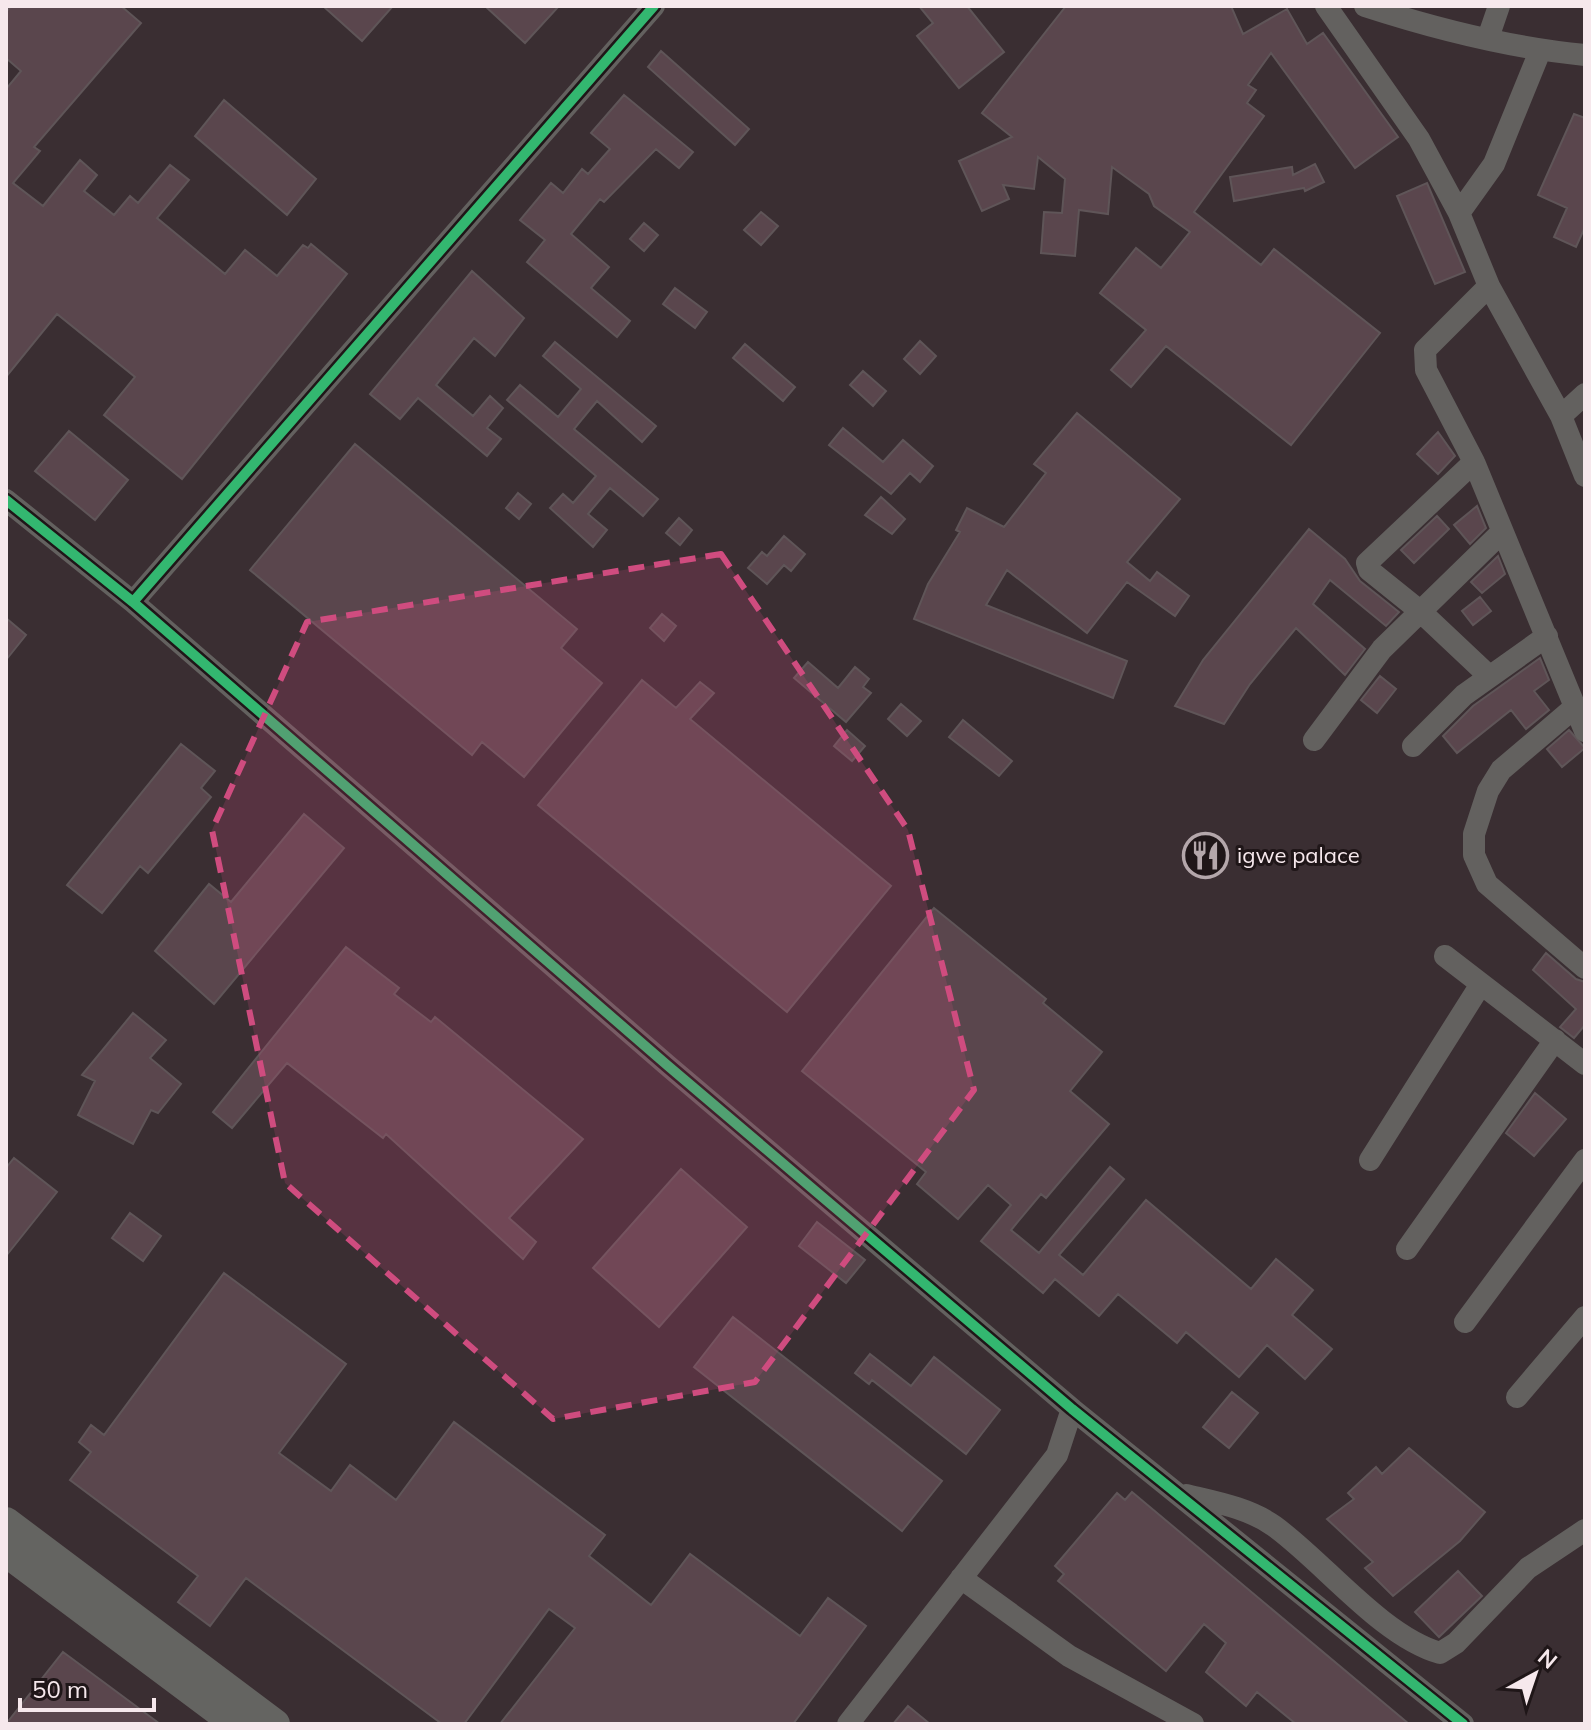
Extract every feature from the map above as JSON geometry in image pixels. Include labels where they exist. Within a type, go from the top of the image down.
[{"type":"main road","points":[[6,1522],[275,1724]]},
{"type":"main road","points":[[6,1552],[236,1724]]},
{"type":"street","points":[[133,602],[654,6]]},
{"type":"street","points":[[1326,6],[1419,139],[1459,213],[1489,286],[1561,416],[1585,476]]},
{"type":"street","points":[[1365,6],[1414,22],[1540,51],[1585,55]]},
{"type":"street","points":[[1488,38],[1499,6]]},
{"type":"street","points":[[1459,213],[1494,164],[1540,51]]},
{"type":"street","points":[[1489,286],[1425,350],[1426,370],[1474,462],[1585,731]]},
{"type":"street","points":[[1561,416],[1585,394]]},
{"type":"street","points":[[1474,462],[1367,563],[1369,570],[1420,611],[1489,676]]},
{"type":"street","points":[[6,500],[133,602],[546,962],[1072,1409],[1463,1724]]},
{"type":"street","points":[[1314,740],[1382,649],[1502,532]]},
{"type":"street","points":[[1413,746],[1489,676],[1547,636]]},
{"type":"street","points":[[1575,707],[1501,770],[1488,791],[1474,834],[1474,855],[1487,884],[1585,968]]},
{"type":"street","points":[[1445,956],[1585,1064]]},
{"type":"street","points":[[1370,1160],[1481,984]]},
{"type":"street","points":[[1407,1249],[1555,1040]]},
{"type":"street","points":[[1465,1322],[1585,1160]]},
{"type":"street","points":[[1517,1397],[1585,1318]]},
{"type":"street","points":[[848,1724],[1057,1455],[1072,1409]]},
{"type":"street","points":[[1179,1493],[1230,1506],[1272,1524],[1400,1633],[1425,1649],[1440,1653],[1456,1643],[1528,1568],[1585,1530]]},
{"type":"street","points":[[961,1578],[1069,1656],[1193,1724]]},
{"type":"highlighted area","points":[[721,554],[908,830],[974,1090],[755,1382],[553,1419],[285,1183],[212,830],[307,622]]},
{"type":"building","points":[[11,6],[121,6],[141,23],[34,147],[40,151],[13,183],[43,206],[80,160],[97,175],[84,191],[114,215],[130,196],[138,203],[170,165],[189,180],[157,218],[225,274],[245,250],[277,276],[303,245],[308,248],[311,244],[347,274],[182,479],[104,415],[135,377],[57,314],[6,377],[6,89],[21,71],[6,58],[6,12]]},
{"type":"building","points":[[323,6],[393,6],[362,41]]},
{"type":"building","points":[[485,6],[559,6],[525,43]]},
{"type":"building","points":[[919,6],[967,6],[1004,52],[959,88],[917,36],[933,23]]},
{"type":"building","points":[[1066,6],[1231,6],[1243,34],[1287,9],[1307,44],[1323,33],[1398,137],[1355,168],[1271,53],[1248,85],[1256,90],[1247,103],[1264,116],[1194,212],[1261,265],[1274,249],[1380,333],[1291,445],[1166,346],[1131,387],[1111,370],[1146,330],[1100,293],[1136,248],[1161,268],[1190,232],[1154,206],[1149,194],[1112,167],[1108,214],[1079,210],[1075,256],[1041,253],[1044,212],[1062,213],[1065,179],[1038,157],[1034,189],[1003,185],[1009,199],[982,211],[959,161],[1012,137],[982,113]]},
{"type":"building","points":[[661,51],[749,129],[735,145],[648,67]]},
{"type":"building","points":[[624,95],[693,152],[679,168],[656,149],[604,202],[600,199],[571,234],[609,267],[591,288],[630,321],[617,337],[527,262],[545,240],[520,220],[551,183],[563,193],[582,169],[588,174],[610,149],[591,133]]},
{"type":"building","points":[[224,100],[316,179],[287,215],[195,136]]},
{"type":"building","points":[[1574,114],[1585,118],[1585,227],[1576,247],[1554,237],[1567,208],[1538,195]]},
{"type":"building","points":[[1315,164],[1324,182],[1305,191],[1304,188],[1234,201],[1230,177],[1292,167],[1293,175]]},
{"type":"building","points":[[1427,183],[1465,272],[1435,284],[1397,196]]},
{"type":"building","points":[[761,212],[778,226],[761,245],[744,230]]},
{"type":"building","points":[[644,223],[658,235],[644,251],[630,239]]},
{"type":"building","points":[[472,271],[524,318],[495,356],[474,338],[436,385],[473,416],[490,396],[503,408],[487,428],[501,439],[487,456],[418,398],[400,419],[370,394]]},
{"type":"building","points":[[675,288],[707,312],[695,328],[663,304]]},
{"type":"building","points":[[920,341],[936,356],[920,374],[904,359]]},
{"type":"building","points":[[555,342],[656,426],[642,442],[597,401],[574,429],[658,499],[643,516],[610,488],[588,514],[607,530],[593,547],[550,508],[563,494],[573,503],[596,476],[507,400],[520,385],[558,417],[581,389],[543,356]]},
{"type":"building","points":[[745,344],[795,387],[783,401],[733,358]]},
{"type":"building","points":[[863,371],[886,391],[873,406],[850,385]]},
{"type":"building","points":[[1077,413],[1180,499],[1127,562],[1150,581],[1157,572],[1189,596],[1175,616],[1127,582],[1087,633],[1007,570],[986,605],[1127,661],[1113,698],[914,619],[928,584],[960,532],[956,530],[967,508],[1004,527],[1046,473],[1034,464]]},
{"type":"building","points":[[843,428],[883,462],[903,440],[933,466],[920,482],[910,473],[891,494],[829,445]]},
{"type":"building","points":[[69,431],[128,480],[95,520],[35,471]]},
{"type":"building","points":[[1438,432],[1455,456],[1438,474],[1417,454]]},
{"type":"building","points":[[355,444],[577,629],[561,648],[602,683],[524,777],[482,742],[472,755],[250,570]]},
{"type":"building","points":[[518,493],[531,504],[519,519],[506,508]]},
{"type":"building","points":[[881,497],[905,519],[892,534],[865,515]]},
{"type":"building","points":[[1477,506],[1486,528],[1470,544],[1454,525]]},
{"type":"building","points":[[1437,516],[1449,529],[1414,563],[1401,550]]},
{"type":"building","points":[[679,518],[692,530],[680,545],[666,533]]},
{"type":"building","points":[[1309,529],[1345,559],[1360,581],[1399,612],[1386,626],[1330,580],[1313,604],[1365,649],[1345,675],[1296,628],[1250,684],[1224,724],[1175,706],[1203,660]]},
{"type":"building","points":[[784,536],[805,554],[791,571],[784,565],[767,584],[748,568],[762,552],[767,556]]},
{"type":"building","points":[[1498,556],[1505,574],[1482,593],[1471,582]]},
{"type":"building","points":[[1480,597],[1491,611],[1473,625],[1462,611]]},
{"type":"building","points":[[662,614],[676,626],[664,641],[650,628]]},
{"type":"building","points":[[6,618],[26,635],[6,660]]},
{"type":"building","points":[[1540,658],[1549,680],[1534,691],[1549,710],[1526,729],[1511,710],[1457,753],[1443,736],[1473,706]]},
{"type":"building","points":[[808,662],[838,688],[855,667],[869,679],[863,687],[871,693],[846,722],[794,678]]},
{"type":"building","points":[[1380,676],[1396,689],[1377,713],[1361,700]]},
{"type":"building","points":[[642,680],[676,708],[700,682],[714,693],[690,719],[891,886],[787,1012],[538,805]]},
{"type":"building","points":[[901,704],[921,721],[907,736],[888,719]]},
{"type":"building","points":[[963,720],[1012,761],[999,776],[949,737]]},
{"type":"building","points":[[847,730],[865,746],[852,761],[834,746]]},
{"type":"building","points":[[1569,730],[1585,748],[1562,767],[1547,749]]},
{"type":"building","points":[[181,744],[215,771],[201,788],[211,797],[148,873],[140,866],[102,913],[67,885]]},
{"type":"building","points":[[304,814],[344,848],[214,1004],[155,951],[209,884],[231,902]]},
{"type":"building","points":[[934,908],[1046,999],[1043,1003],[1102,1052],[1070,1091],[1109,1124],[1046,1198],[1041,1194],[1011,1230],[1039,1253],[1110,1167],[1124,1179],[1059,1255],[1083,1275],[1146,1200],[1251,1289],[1276,1259],[1313,1290],[1292,1315],[1332,1349],[1305,1379],[1267,1345],[1239,1377],[1186,1332],[1177,1343],[1118,1294],[1099,1316],[1055,1279],[1043,1293],[981,1241],[1011,1205],[988,1185],[958,1219],[917,1184],[926,1172],[802,1071]]},
{"type":"building","points":[[346,947],[399,988],[394,994],[431,1022],[435,1017],[583,1139],[509,1218],[536,1242],[523,1259],[386,1134],[383,1138],[287,1063],[232,1128],[213,1112]]},
{"type":"building","points":[[1546,953],[1576,979],[1585,982],[1585,1025],[1574,1038],[1560,1027],[1576,1009],[1533,970]]},
{"type":"building","points":[[133,1013],[166,1040],[150,1058],[181,1084],[158,1113],[151,1110],[133,1144],[78,1115],[95,1081],[82,1075]]},
{"type":"building","points":[[1535,1093],[1566,1119],[1534,1156],[1506,1133]]},
{"type":"building","points":[[14,1158],[57,1192],[6,1256],[6,1168]]},
{"type":"building","points":[[681,1169],[747,1227],[659,1327],[593,1268]]},
{"type":"building","points":[[130,1213],[161,1236],[143,1261],[112,1238]]},
{"type":"building","points":[[817,1222],[865,1260],[846,1283],[799,1246]]},
{"type":"building","points":[[224,1273],[346,1364],[279,1453],[331,1491],[350,1465],[396,1500],[454,1422],[605,1535],[589,1556],[651,1605],[690,1554],[800,1636],[828,1598],[866,1626],[793,1724],[500,1724],[575,1628],[549,1609],[464,1724],[442,1724],[246,1578],[210,1626],[178,1602],[198,1576],[70,1480],[91,1452],[79,1442],[91,1425],[104,1435]]},
{"type":"building","points":[[733,1317],[942,1481],[902,1531],[694,1367]]},
{"type":"building","points":[[870,1354],[911,1386],[934,1357],[1000,1410],[966,1454],[872,1380],[869,1384],[855,1373]]},
{"type":"building","points":[[1232,1392],[1258,1413],[1229,1448],[1203,1427]]},
{"type":"building","points":[[1409,1448],[1485,1512],[1460,1541],[1393,1596],[1365,1568],[1373,1562],[1327,1519],[1354,1499],[1348,1493],[1376,1467],[1382,1474]]},
{"type":"building","points":[[1132,1492],[1409,1724],[1296,1724],[1257,1692],[1246,1706],[1206,1672],[1226,1643],[1204,1624],[1166,1671],[1058,1581],[1064,1574],[1055,1566],[1117,1493],[1125,1500]]},
{"type":"building","points":[[1458,1571],[1482,1596],[1439,1637],[1415,1612]]},
{"type":"building","points":[[63,1652],[160,1724],[6,1724]]},
{"type":"building","points":[[908,1706],[930,1724],[893,1724]]},
{"type":"cycle path","points":[[133,602],[654,6]]},
{"type":"cycle path","points":[[6,500],[133,602],[667,1065],[1072,1409],[1463,1724]]},
{"type":"place","name":"igwe palace","points":[[1206,855]]}]
